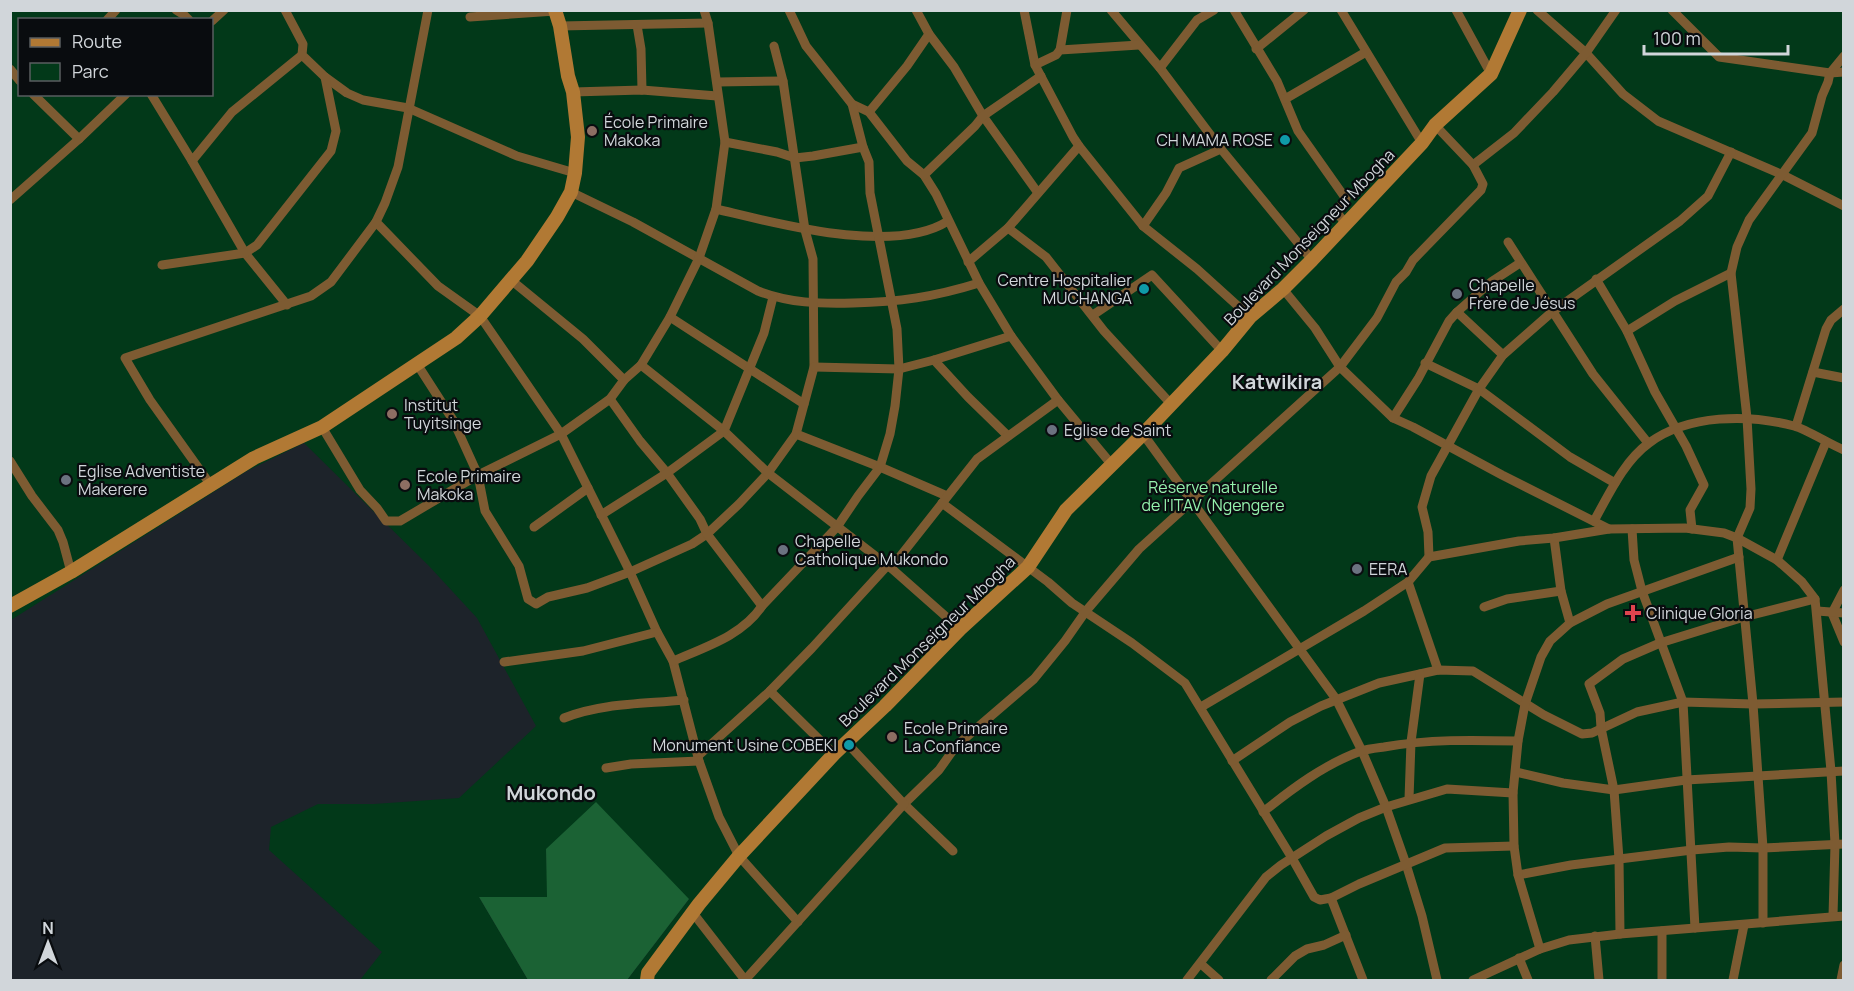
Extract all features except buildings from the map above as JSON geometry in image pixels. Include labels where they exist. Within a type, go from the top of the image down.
[{"type":"street","points":[[192,161],[232,112],[302,55],[303,44],[285,10]]},
{"type":"street","points":[[210,484],[150,400],[125,358],[287,305],[311,296],[331,282],[376,222],[398,167],[428,10]]},
{"type":"street","points":[[322,427],[360,490],[386,521],[400,520],[478,475],[561,434],[610,399],[624,380],[641,365],[670,317],[699,258],[716,209],[725,142],[708,23],[704,10]]},
{"type":"street","points":[[673,661],[721,640],[755,617],[762,606],[837,526],[880,467],[892,424],[899,369],[897,329],[870,193],[869,162],[852,104],[806,46],[789,10]]},
{"type":"street","points":[[916,10],[929,34],[954,67],[983,116],[1038,193]]},
{"type":"street","points":[[1024,10],[1035,65],[1079,146],[1143,226],[1197,269],[1250,317]]},
{"type":"street","points":[[1035,65],[1056,55],[1060,50],[1067,10]]},
{"type":"street","points":[[1112,10],[1312,260]]},
{"type":"street","points":[[1160,68],[1197,20],[1214,10]]},
{"type":"street","points":[[1234,10],[1256,50],[1277,81],[1298,131],[1346,199],[1338,214],[1346,224]]},
{"type":"street","points":[[1256,50],[1304,10]]},
{"type":"street","points":[[1354,10],[1343,13],[1422,143]]},
{"type":"street","points":[[1456,10],[1491,74]]},
{"type":"street","name":"Boulevard Monseigneur Mbogha","points":[[647,981],[648,973],[739,856],[846,742],[885,706],[960,629],[1028,567],[1066,510],[1143,434],[1222,351],[1250,317],[1312,260],[1422,143],[1435,125],[1491,74],[1521,10]]},
{"type":"street","points":[[1537,10],[1586,53],[1623,94],[1658,121],[1783,175],[1844,206]]},
{"type":"street","points":[[1473,165],[1514,133],[1553,92],[1586,53],[1616,10]]},
{"type":"street","points":[[1672,10],[1719,57],[1830,73],[1844,72]]},
{"type":"street","points":[[10,606],[71,572],[254,458],[322,427],[456,338],[480,316],[527,261],[571,192],[575,173],[578,137],[573,92],[568,76],[560,26],[555,11],[470,17]]},
{"type":"street","points":[[560,26],[708,23]]},
{"type":"street","points":[[637,25],[641,49],[642,90]]},
{"type":"street","points":[[869,112],[907,66],[929,34]]},
{"type":"street","points":[[1060,50],[1139,45]]},
{"type":"street","points":[[417,364],[453,420],[478,475],[485,511],[519,566],[528,599],[536,604],[548,597],[587,588],[630,572],[692,544],[707,534],[768,473],[796,434],[814,367],[813,259],[805,230],[783,81],[774,46]]},
{"type":"street","points":[[1285,99],[1366,52]]},
{"type":"street","points":[[302,55],[347,93],[363,100],[408,108],[517,156],[575,173]]},
{"type":"street","points":[[1763,923],[1763,848],[1753,704],[1737,538],[1750,508],[1751,489],[1747,418],[1731,273],[1737,247],[1749,220],[1812,133],[1830,73],[1844,56]]},
{"type":"street","points":[[162,265],[245,253],[257,245],[331,151],[336,131],[325,76]]},
{"type":"street","points":[[924,175],[983,116],[1041,76]]},
{"type":"street","points":[[717,82],[783,81]]},
{"type":"street","points":[[573,92],[642,90],[717,96]]},
{"type":"street","points":[[35,96],[79,139]]},
{"type":"street","points":[[13,193],[79,139],[124,96]]},
{"type":"street","points":[[152,96],[245,253],[287,305]]},
{"type":"street","points":[[852,104],[869,112],[907,161],[924,175],[936,194],[979,284],[1011,336],[1058,400],[1112,465]]},
{"type":"street","points":[[693,913],[745,981],[904,804],[939,770],[956,746],[1034,679],[1086,611],[1139,549],[1340,367],[1377,318],[1396,282],[1413,260],[1481,190],[1483,184],[1473,165],[1435,125]]},
{"type":"street","points":[[725,142],[777,152],[795,158],[863,147]]},
{"type":"street","points":[[968,262],[1008,228],[1079,146]]},
{"type":"street","points":[[1143,226],[1166,193],[1179,168],[1221,149]]},
{"type":"street","points":[[1429,557],[1428,532],[1422,507],[1431,476],[1479,389],[1503,355],[1552,312],[1680,221],[1708,196],[1731,152]]},
{"type":"street","points":[[571,192],[633,222],[773,297],[813,304],[893,302],[945,294],[979,284]]},
{"type":"street","points":[[716,209],[805,230],[879,237],[916,234],[936,228],[948,221]]},
{"type":"street","points":[[376,222],[438,286],[480,316],[561,434],[673,661],[699,758],[719,817],[739,856],[798,922]]},
{"type":"street","points":[[1008,228],[1046,257],[1104,331],[1171,404]]},
{"type":"street","points":[[1508,242],[1593,374],[1648,443]]},
{"type":"street","points":[[1393,418],[1456,312],[1491,282],[1520,263]]},
{"type":"street","points":[[1627,331],[1675,301],[1731,273]]},
{"type":"street","points":[[1093,315],[1152,275],[1222,351]]},
{"type":"street","points":[[1596,279],[1627,331],[1655,392],[1704,485],[1690,510],[1692,529]]},
{"type":"street","points":[[511,280],[583,339],[624,380]]},
{"type":"street","points":[[1283,289],[1315,328],[1340,367],[1393,418],[1609,529]]},
{"type":"street","points":[[601,515],[667,473],[724,431],[764,333],[773,297]]},
{"type":"street","points":[[1796,426],[1826,329],[1831,320],[1844,309]]},
{"type":"street","points":[[1456,312],[1503,355]]},
{"type":"street","points":[[670,317],[804,404]]},
{"type":"street","points":[[814,367],[899,369],[1011,336]]},
{"type":"street","points":[[934,360],[1008,436]]},
{"type":"street","points":[[1425,363],[1479,389],[1570,457],[1615,483]]},
{"type":"street","points":[[641,365],[724,431],[768,473],[889,567],[960,629]]},
{"type":"street","points":[[1813,372],[1844,378]]},
{"type":"street","points":[[610,399],[640,441],[667,473],[700,519],[707,534],[762,606]]},
{"type":"street","points":[[606,768],[699,758],[770,691],[889,567],[977,459],[1058,400]]},
{"type":"street","points":[[1594,521],[1615,483],[1632,459],[1648,443],[1675,428],[1697,421],[1747,418],[1796,426],[1844,450]]},
{"type":"street","points":[[796,434],[880,467],[944,500],[1072,603],[1185,682],[1314,897],[1320,900],[1331,898],[1445,848],[1514,846]]},
{"type":"street","points":[[1143,434],[1336,699],[1386,807],[1422,916],[1437,981]]},
{"type":"street","points":[[1777,560],[1826,442]]},
{"type":"street","points":[[10,461],[32,496],[58,530],[71,572]]},
{"type":"street","points":[[534,527],[588,488]]},
{"type":"street","points":[[1201,707],[1364,611],[1408,582],[1429,557],[1519,541],[1609,529],[1692,529],[1724,533],[1737,538],[1777,560],[1802,582],[1815,599],[1817,611],[1839,844],[1838,916],[1569,940],[1540,949],[1473,981]]},
{"type":"street","points":[[1632,529],[1634,560],[1642,591],[1683,702],[1695,928]]},
{"type":"street","points":[[1554,538],[1560,591],[1570,623]]},
{"type":"street","points":[[1540,949],[1518,875],[1514,846],[1513,794],[1518,741],[1525,704],[1541,657],[1550,641],[1570,623],[1607,604],[1739,557]]},
{"type":"street","points":[[1408,582],[1438,670]]},
{"type":"street","points":[[1832,612],[1844,590]]},
{"type":"street","points":[[1484,607],[1507,599],[1560,591]]},
{"type":"street","points":[[1620,934],[1614,789],[1600,713],[1589,684],[1623,659],[1660,643],[1744,617],[1815,599]]},
{"type":"street","points":[[1817,611],[1844,613]]},
{"type":"street","points":[[1832,612],[1844,642]]},
{"type":"street","points":[[504,662],[583,651],[657,632]]},
{"type":"street","points":[[1232,761],[1290,722],[1336,699],[1379,682],[1438,670],[1473,671],[1525,704],[1582,734],[1592,733],[1637,712],[1683,702],[1753,704],[1844,702]]},
{"type":"street","points":[[1409,799],[1410,742],[1420,674]]},
{"type":"street","points":[[770,691],[834,754]]},
{"type":"street","points":[[564,718],[598,708],[684,700]]},
{"type":"street","points":[[1263,812],[1307,779],[1362,751],[1410,742],[1518,741]]},
{"type":"street","points":[[846,742],[904,804],[954,851]]},
{"type":"street","points":[[1516,772],[1563,783],[1614,789],[1758,774],[1844,771]]},
{"type":"street","points":[[1187,981],[1266,877],[1326,836],[1359,818],[1386,807],[1447,789],[1513,794]]},
{"type":"street","points":[[1518,875],[1692,850],[1839,844]]},
{"type":"street","points":[[1331,898],[1363,981]]},
{"type":"street","points":[[1733,981],[1744,924]]},
{"type":"street","points":[[1662,931],[1662,981]]},
{"type":"street","points":[[1271,981],[1295,957],[1307,949],[1324,945],[1346,935]]},
{"type":"street","points":[[1595,936],[1599,981]]},
{"type":"street","points":[[1520,958],[1528,981]]},
{"type":"street","points":[[1201,964],[1219,981]]},
{"type":"street","points":[[1841,981],[1844,965]]},
{"type":"green space","name":"Réserve naturelle de l'ITAV (Ngengere","points":[[11,11],[1843,11],[1843,980],[627,980],[689,899],[546,849],[548,897],[479,897],[528,980],[360,980],[382,952],[269,850],[271,827],[318,804],[374,804],[459,798],[536,726],[477,618],[429,566],[304,443],[247,471],[11,620]]},
{"type":"green space","points":[[596,802],[689,899],[627,980],[528,980],[479,897],[547,897],[546,849]]},
{"type":"place","name":"École Primaire Makoka","points":[[592,131]]},
{"type":"place","name":"CH MAMA ROSE","points":[[1285,140]]},
{"type":"place","name":"Centre Hospitalier MUCHANGA","points":[[1144,289]]},
{"type":"place","name":"Chapelle Frère de Jésus","points":[[1457,294]]},
{"type":"place","name":"Institut Tuyitsinge","points":[[392,414]]},
{"type":"place","name":"Eglise de Saint","points":[[1052,430]]},
{"type":"place","name":"Eglise Adventiste Makerere","points":[[66,480]]},
{"type":"place","name":"Ecole Primaire Makoka","points":[[405,485]]},
{"type":"place","name":"Chapelle Catholique Mukondo","points":[[783,550]]},
{"type":"place","name":"EERA","points":[[1357,569]]},
{"type":"place","name":"Clinique Gloria","points":[[1633,613]]},
{"type":"place","name":"Ecole Primaire La Confiance","points":[[892,737]]},
{"type":"place","name":"Monument Usine COBEKI","points":[[849,745]]},
{"type":"district","name":"Katwikira","points":[[1277,382]]},
{"type":"district","name":"Mukondo","points":[[551,793]]}]
